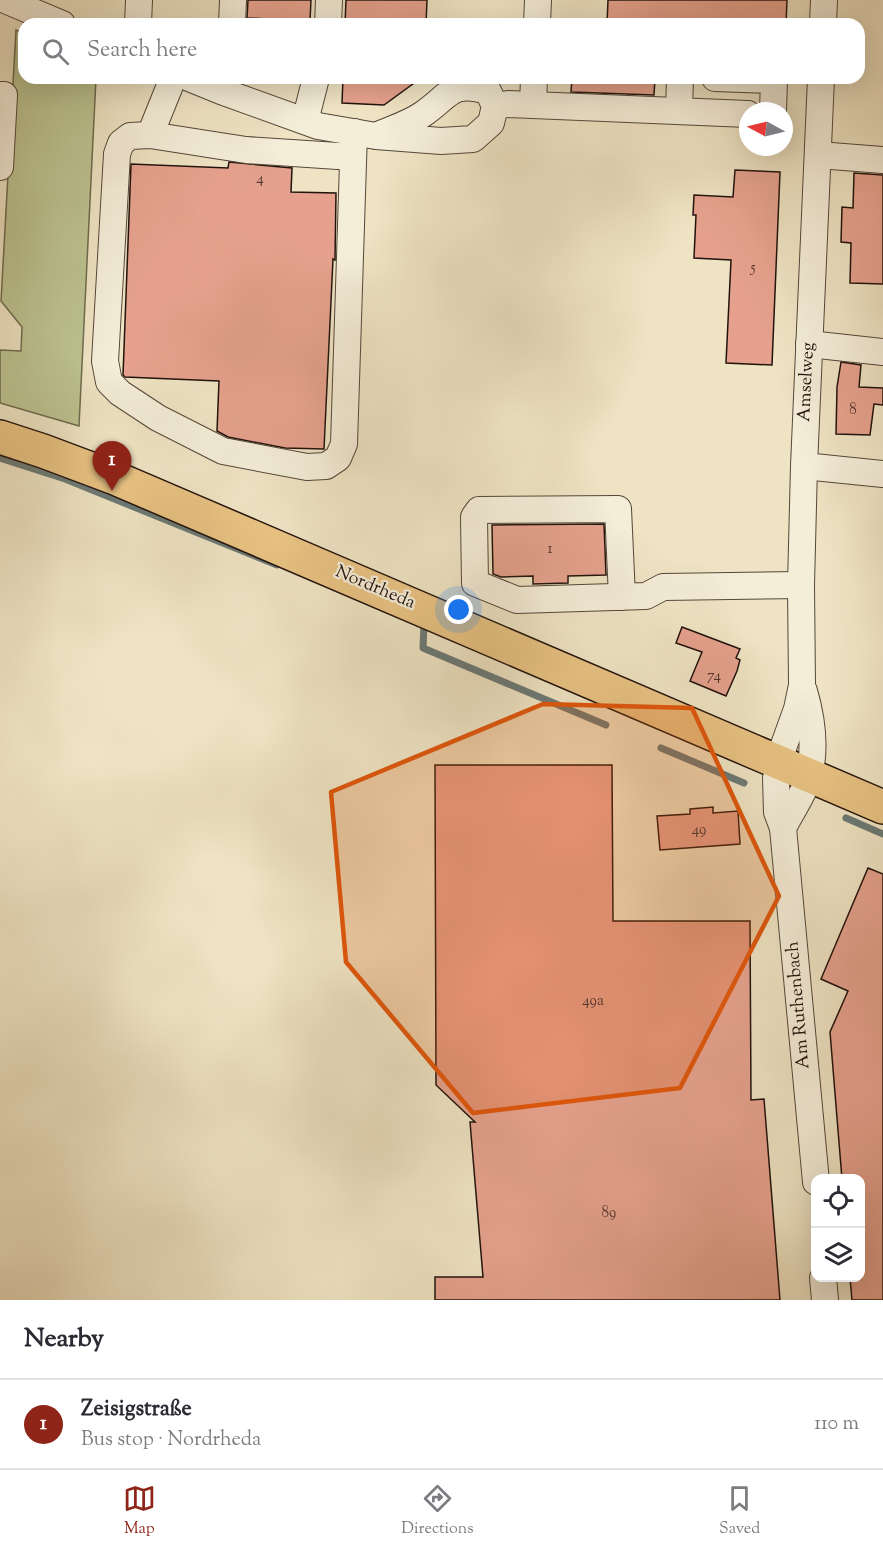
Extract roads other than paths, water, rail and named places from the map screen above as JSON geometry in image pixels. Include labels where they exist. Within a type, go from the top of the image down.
[{"type":"main road","name":"Nordrheda","points":[[0,437],[126,482],[883,807]]},
{"type":"street","points":[[5,0],[48,18]]},
{"type":"street","points":[[138,18],[139,0]]},
{"type":"street","points":[[232,18],[233,0]]},
{"type":"street","points":[[328,18],[329,0]]},
{"type":"street","points":[[537,18],[538,0]]},
{"type":"street","points":[[823,18],[824,0]]},
{"type":"street","points":[[150,135],[171,84]]},
{"type":"street","points":[[305,121],[314,84]]},
{"type":"street","points":[[533,105],[534,84]]},
{"type":"street","points":[[679,111],[680,84]]},
{"type":"street","points":[[773,102],[774,84]]},
{"type":"street","name":"Amselweg","points":[[794,769],[797,709],[802,685],[801,585],[804,466],[821,84]]},
{"type":"street","points":[[229,86],[305,121],[361,142],[423,115],[451,91],[471,86],[488,91],[495,106],[491,123],[473,139],[361,142],[246,150],[150,135],[130,136],[121,143],[117,154],[105,360],[109,382],[120,393],[158,417],[223,451],[307,467],[326,466],[338,458],[344,444],[361,142]]},
{"type":"street","points":[[0,95],[4,95],[0,167]]},
{"type":"street","points":[[495,106],[508,104],[739,114]]},
{"type":"street","points":[[818,155],[883,160]]},
{"type":"street","points":[[809,344],[883,352]]},
{"type":"street","points":[[804,466],[883,474]]},
{"type":"street","points":[[622,597],[618,509],[479,510],[474,517],[475,583],[517,600],[622,597],[646,596],[663,587],[801,585]]},
{"type":"street","name":"Am Ruthenbach","points":[[794,769],[776,778],[777,812],[783,828],[815,1174]]},
{"type":"street","points":[[823,1282],[825,1300]]},
{"type":"waterway","points":[[0,458],[65,479],[277,565]]},
{"type":"waterway","points":[[418,623],[424,625],[423,648],[606,725]]},
{"type":"waterway","points":[[661,748],[744,783]]},
{"type":"waterway","points":[[846,818],[883,834]]},
{"type":"place","name":"Zeisigstraße","points":[[112,491]]}]
